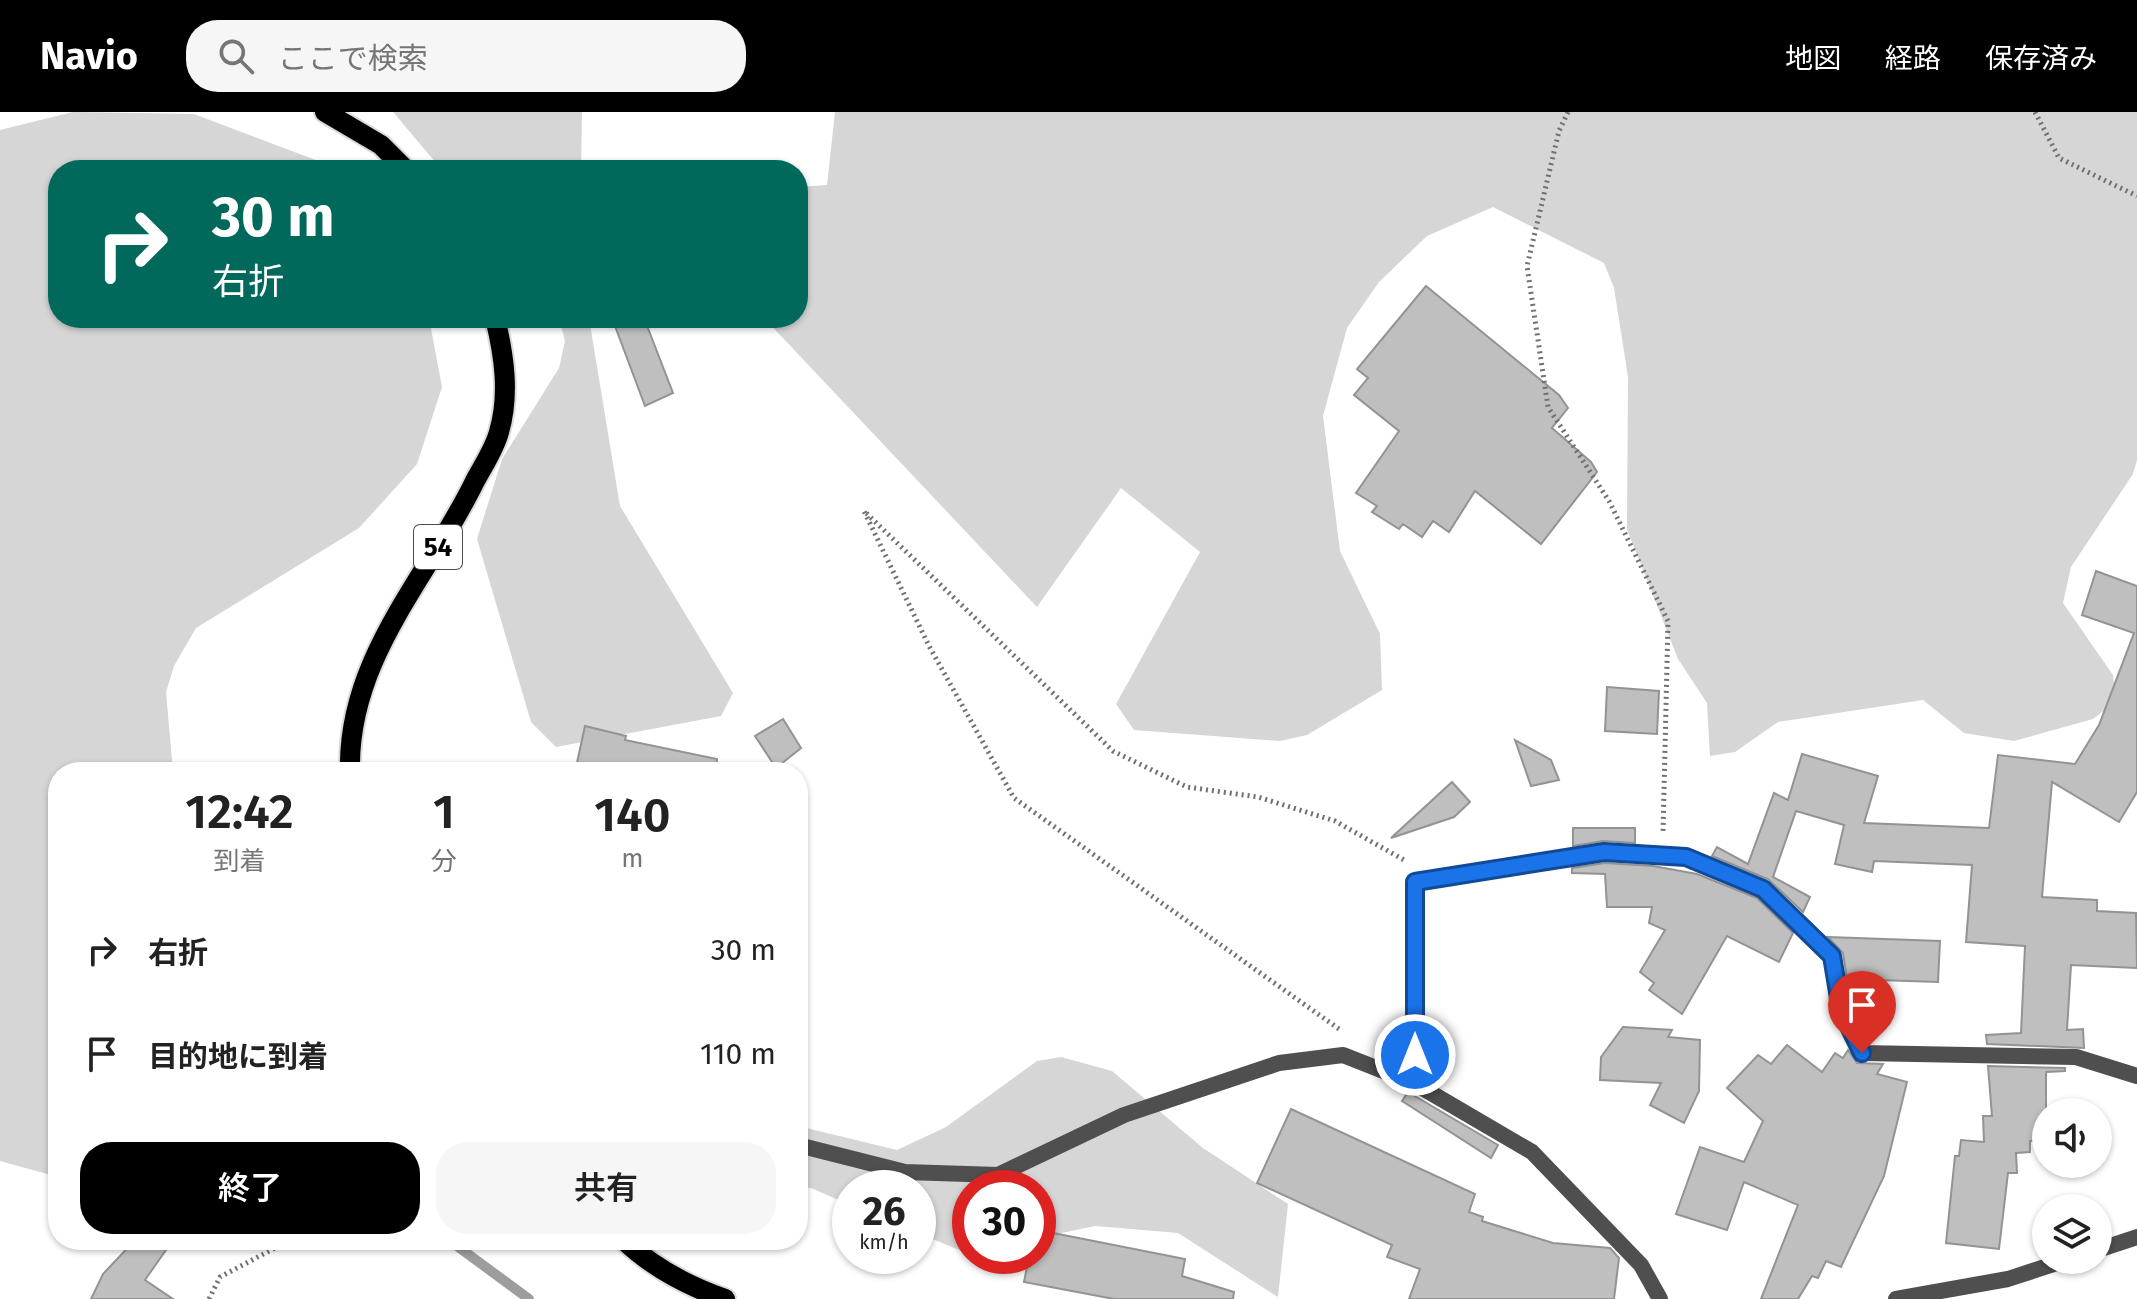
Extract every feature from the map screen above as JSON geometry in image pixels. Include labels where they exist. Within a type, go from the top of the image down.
[{"type":"main road","points":[[325,112],[381,145],[396,160]]},
{"type":"main road","name":"54","points":[[351,762],[358,697],[380,642],[465,501],[499,432],[506,364],[497,328]]},
{"type":"main road","points":[[635,1250],[644,1259],[697,1289],[725,1299]]},
{"type":"street","points":[[1414,1083],[1415,882],[1604,852],[1686,857],[1763,889],[1832,956],[1841,1010],[1862,1053],[2076,1057],[2137,1076]]},
{"type":"street","points":[[808,1148],[905,1172],[998,1175],[1124,1115],[1279,1063],[1343,1055],[1414,1083],[1532,1152],[1641,1265],[1660,1299]]},
{"type":"street","points":[[2112,1245],[2137,1237]]},
{"type":"street","points":[[1896,1299],[2008,1279],[2032,1271]]},
{"type":"path","points":[[1568,112],[1559,131],[1527,266],[1548,407],[1609,501],[1668,621],[1662,856]]},
{"type":"path","points":[[2035,112],[2059,158],[2137,196]]},
{"type":"path","points":[[1350,1037],[1014,798],[929,646],[864,511],[1113,751],[1187,787],[1258,797],[1335,821],[1403,859],[1415,882]]},
{"type":"path","points":[[209,1299],[220,1277],[271,1250]]},
{"type":"shaded area","points":[[73,112],[194,114],[316,160],[48,160],[48,328],[431,328],[442,387],[417,464],[359,528],[196,628],[174,666],[166,692],[172,762],[48,762],[48,1174],[0,1161],[0,130]]},
{"type":"shaded area","points":[[393,112],[582,112],[581,160],[434,160]]},
{"type":"shaded area","points":[[835,112],[2137,112],[2137,460],[2133,474],[2071,567],[2063,603],[2113,675],[2116,701],[2093,719],[2014,741],[1964,733],[1923,700],[1778,722],[1735,752],[1710,756],[1707,703],[1678,659],[1627,529],[1628,377],[1614,288],[1604,263],[1493,207],[1427,236],[1379,282],[1347,328],[1323,416],[1340,551],[1380,634],[1382,690],[1307,735],[1280,741],[1134,730],[1116,704],[1200,552],[1121,488],[1037,607],[773,328],[808,328],[808,186],[827,185]]},
{"type":"shaded area","points":[[562,328],[591,328],[620,506],[733,693],[721,716],[556,747],[531,722],[477,539],[502,459],[559,368],[565,341]]},
{"type":"shaded area","points":[[1061,1057],[1112,1071],[1203,1148],[1288,1204],[1278,1297],[1178,1233],[1095,1226],[1056,1234],[1056,1170],[952,1170],[952,1247],[936,1240],[936,1170],[832,1170],[832,1197],[808,1188],[808,1128],[897,1150],[946,1127],[1037,1061]]},
{"type":"building","points":[[1426,286],[1559,395],[1568,408],[1552,428],[1591,462],[1597,472],[1541,544],[1475,491],[1449,532],[1433,521],[1422,537],[1403,524],[1399,529],[1372,512],[1377,506],[1356,493],[1399,431],[1354,395],[1368,378],[1357,369]]},
{"type":"building","points":[[616,328],[648,328],[673,393],[645,406]]},
{"type":"building","points":[[2096,571],[2137,586],[2137,792],[2119,822],[2052,782],[2042,897],[2097,900],[2097,911],[2136,913],[2137,968],[2071,965],[2067,1030],[2083,1029],[2084,1048],[1987,1044],[1986,1035],[2021,1033],[2025,946],[1966,942],[1972,865],[1874,861],[1872,872],[1835,864],[1844,825],[1796,811],[1773,877],[1810,897],[1803,912],[1768,879],[1712,856],[1717,847],[1748,864],[1774,793],[1788,800],[1802,754],[1878,776],[1864,823],[1989,828],[1998,755],[2075,764],[2099,725],[2134,633],[2082,615]]},
{"type":"building","points":[[1607,687],[1659,691],[1657,734],[1605,731]]},
{"type":"building","points":[[783,719],[801,748],[784,762],[772,762],[755,736]]},
{"type":"building","points":[[585,726],[626,736],[625,740],[717,759],[717,762],[577,762]]},
{"type":"building","points":[[1515,740],[1551,760],[1559,780],[1531,786]]},
{"type":"building","points":[[1452,782],[1470,802],[1454,817],[1391,838]]},
{"type":"building","points":[[1573,828],[1635,828],[1635,843],[1603,841],[1573,846]]},
{"type":"building","points":[[1605,863],[1653,866],[1697,874],[1757,898],[1793,933],[1779,962],[1727,936],[1682,1014],[1649,990],[1654,983],[1640,972],[1665,930],[1649,923],[1652,907],[1607,907],[1605,874],[1572,873],[1572,868]]},
{"type":"building","points":[[1828,937],[1940,941],[1938,982],[1847,979],[1843,953]]},
{"type":"building","points":[[1623,1027],[1672,1030],[1668,1037],[1700,1040],[1699,1091],[1684,1123],[1650,1105],[1661,1083],[1600,1080],[1601,1057]]},
{"type":"building","points":[[1787,1045],[1822,1072],[1835,1053],[1843,1058],[1848,1050],[1857,1063],[1883,1064],[1877,1074],[1907,1082],[1884,1176],[1841,1267],[1826,1261],[1818,1278],[1812,1276],[1798,1299],[1761,1299],[1798,1205],[1744,1182],[1727,1230],[1676,1214],[1700,1147],[1744,1162],[1763,1121],[1727,1088],[1758,1055],[1771,1064]]},
{"type":"building","points":[[1988,1066],[2065,1068],[2065,1071],[2046,1072],[2046,1098],[2032,1098],[2030,1152],[2016,1153],[2017,1173],[2008,1173],[1999,1249],[1946,1243],[1955,1156],[1959,1156],[1961,1140],[1984,1142],[1983,1116],[1992,1116]]},
{"type":"building","points":[[1408,1092],[1498,1145],[1491,1158],[1402,1101]]},
{"type":"building","points":[[1291,1109],[1475,1194],[1469,1212],[1483,1217],[1482,1221],[1553,1243],[1610,1248],[1619,1258],[1614,1299],[1409,1299],[1420,1269],[1387,1257],[1392,1245],[1257,1183]]},
{"type":"building","points":[[1056,1234],[1185,1259],[1182,1276],[1234,1292],[1233,1299],[1114,1299],[1024,1282],[1026,1274],[1056,1274]]},
{"type":"building","points":[[126,1250],[166,1250],[145,1280],[173,1299],[91,1299],[103,1274]]},
{"type":"waterway","points":[[462,1250],[529,1299]]},
{"type":"route","points":[[1415,1055],[1415,882],[1604,852],[1686,857],[1763,889],[1832,956],[1841,1010],[1862,1053]]}]
